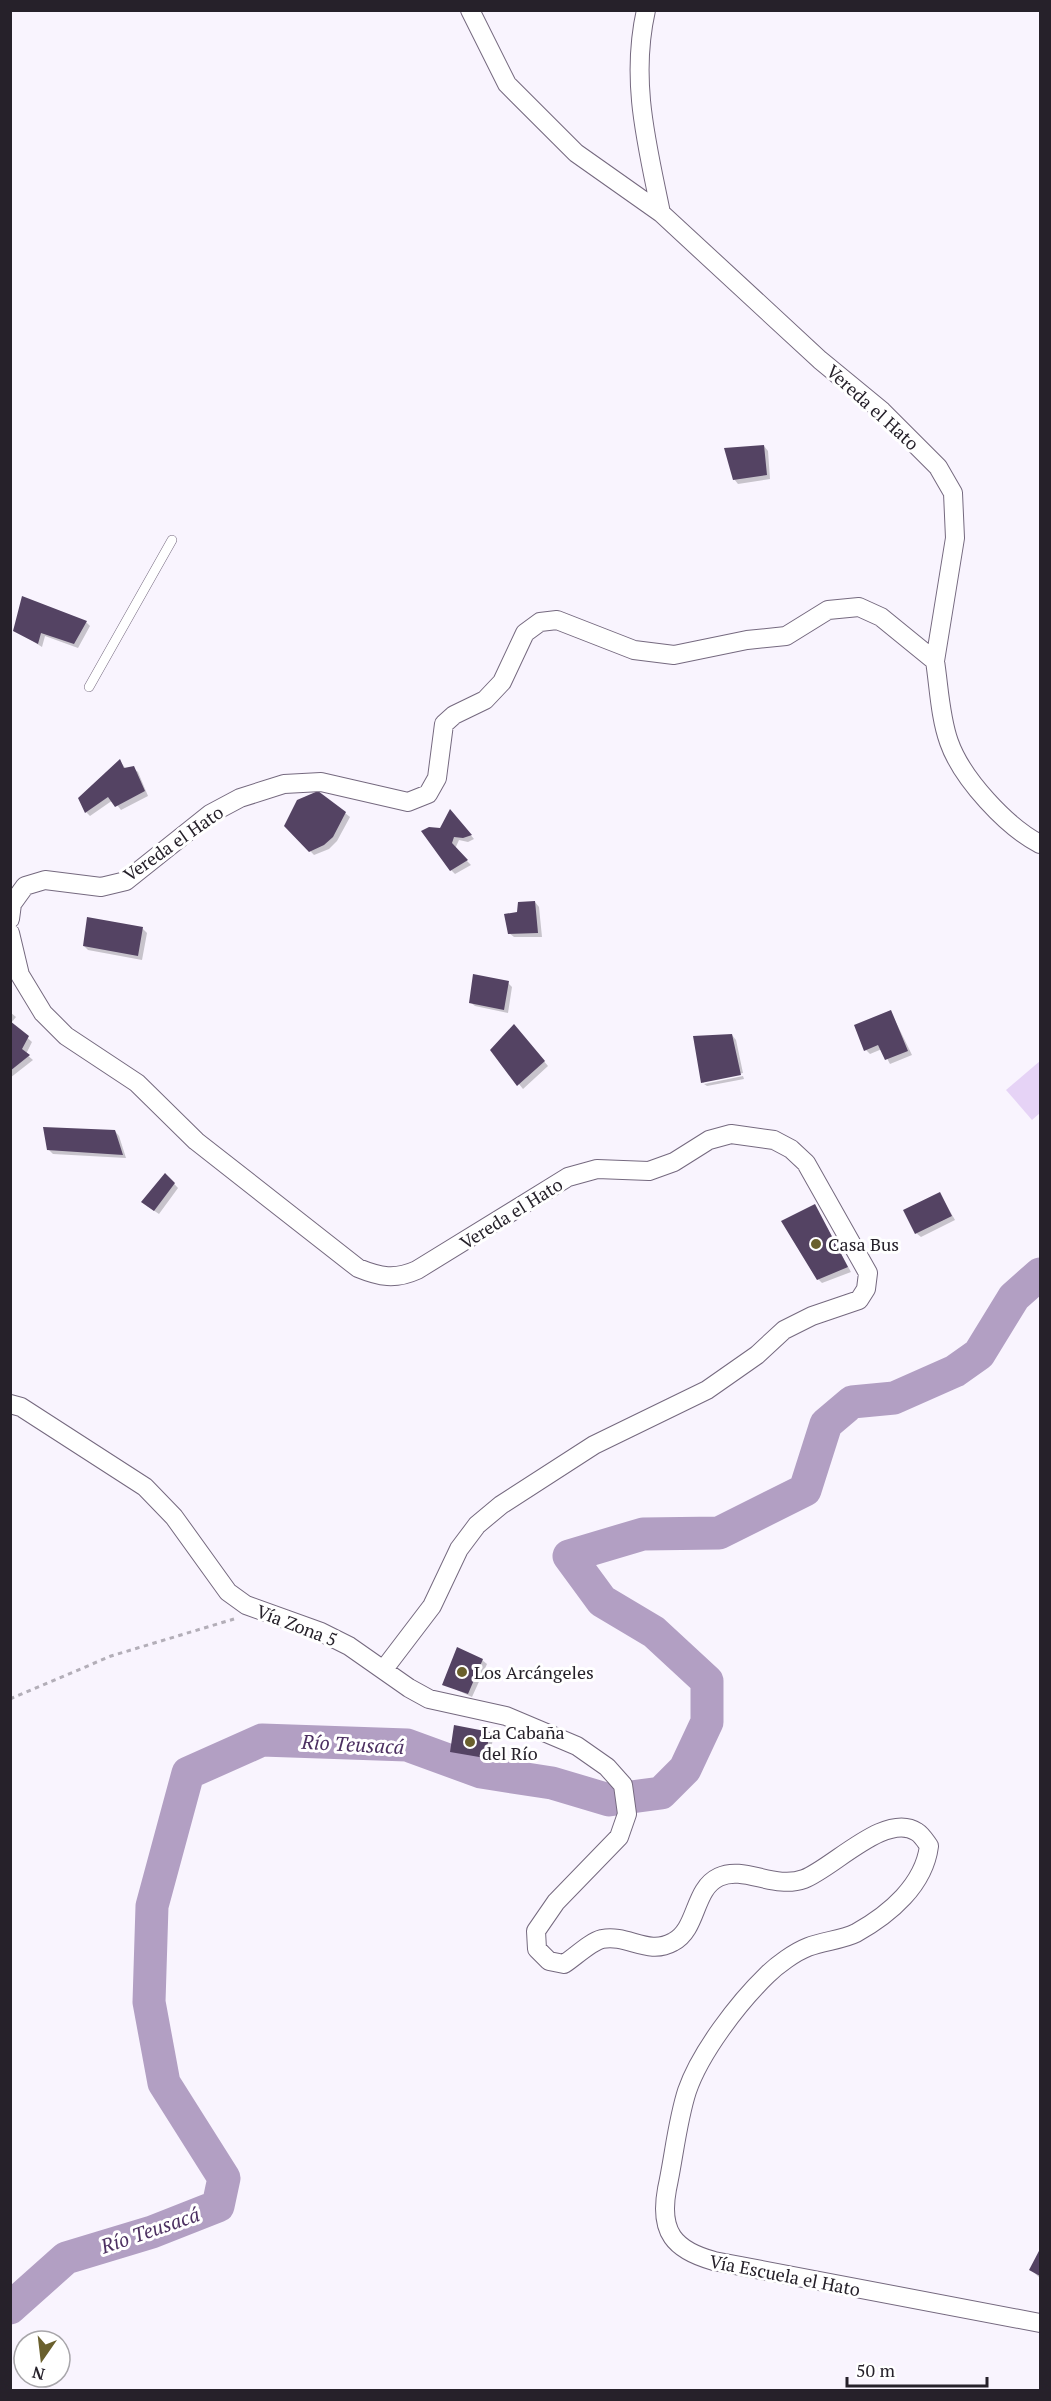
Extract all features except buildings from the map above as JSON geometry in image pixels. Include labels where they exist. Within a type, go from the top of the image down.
[{"type":"street","name":"Vereda el Hato","points":[[470,10],[507,84],[576,153],[661,213],[820,360],[882,411],[938,468],[953,493],[955,538],[935,661],[949,743],[968,776],[991,805],[1041,844]]},
{"type":"street","points":[[646,10],[639,74],[640,111],[661,213]]},
{"type":"street","name":"Vereda el Hato","points":[[10,919],[12,904],[25,886],[45,880],[101,887],[126,880],[210,814],[240,798],[284,784],[321,782],[408,802],[428,794],[437,778],[444,724],[454,715],[485,700],[502,682],[525,633],[540,622],[557,620],[634,650],[674,655],[747,640],[786,636],[828,610],[859,607],[881,617],[935,661]]},
{"type":"street","name":"Vereda el Hato","points":[[10,933],[20,975],[43,1012],[66,1036],[137,1083],[196,1141],[358,1268],[379,1276],[400,1278],[568,1177],[597,1169],[650,1171],[674,1162],[709,1140],[731,1134],[774,1140],[791,1149],[806,1163],[868,1272],[866,1289],[858,1300],[812,1316],[784,1330],[757,1355],[707,1390],[594,1445],[501,1505],[477,1525],[459,1549],[432,1606],[384,1669]]},
{"type":"street","name":"Vía Zona 5","points":[[10,1404],[21,1407],[145,1487],[174,1517],[228,1592],[246,1605],[331,1637],[429,1699],[506,1716],[577,1746],[607,1767],[623,1785],[627,1814]]},
{"type":"street","name":"Vía Escuela el Hato","points":[[627,1814],[619,1837],[556,1902],[536,1931],[537,1949],[549,1961],[564,1964],[601,1940],[620,1939],[655,1949],[675,1942],[694,1915],[705,1888],[720,1876],[740,1874],[784,1884],[805,1878],[882,1831],[898,1827],[917,1832],[929,1846],[927,1862],[906,1896],[855,1933],[806,1948],[767,1974],[727,2022],[700,2062],[687,2091],[664,2207],[669,2233],[690,2254],[714,2261],[1041,2323]]},
{"type":"lane","points":[[89,687],[172,540]]},
{"type":"path","points":[[10,1699],[111,1656],[261,1611]]},
{"type":"shaded area","points":[[1040,1061],[1040,1113],[1032,1120],[1006,1090]]},
{"type":"waterway","name":"Río Teusacá","points":[[10,2308],[66,2258],[152,2232],[218,2206],[224,2178],[164,2083],[149,2002],[152,1906],[188,1773],[262,1740],[407,1745],[481,1772],[552,1783],[609,1800],[661,1793],[685,1769],[707,1722],[707,1681],[654,1632],[602,1601],[569,1556],[643,1534],[719,1533],[805,1490],[826,1424],[852,1402],[894,1398],[955,1371],[979,1354],[1014,1297],[1040,1274]]},
{"type":"place","name":"Casa Bus","points":[[816,1244]]},
{"type":"place","name":"Los Arcángeles","points":[[462,1672]]},
{"type":"place","name":"La Cabaña del Río","points":[[470,1742]]}]
